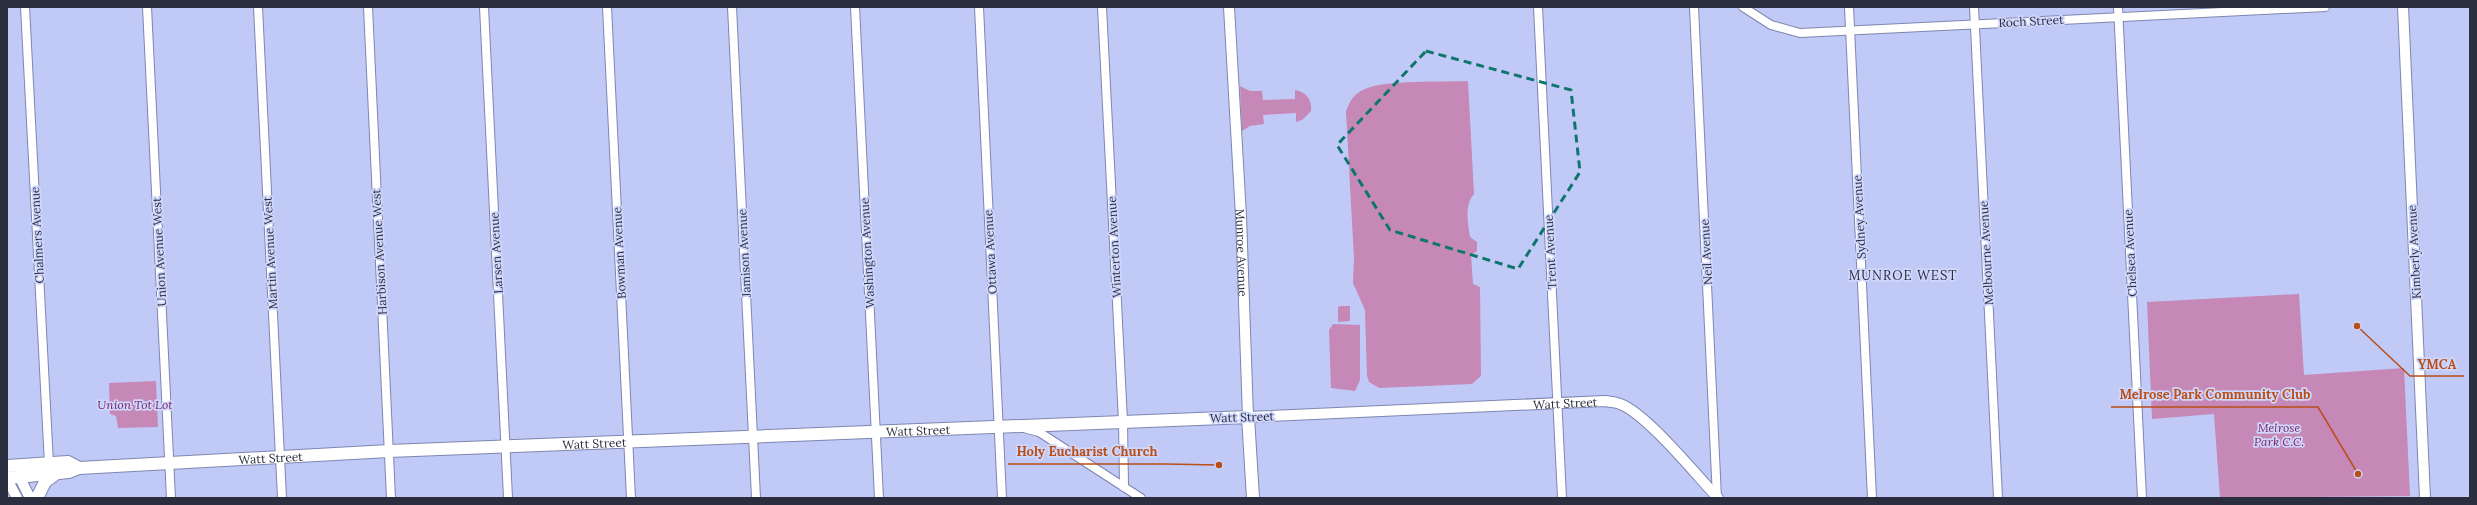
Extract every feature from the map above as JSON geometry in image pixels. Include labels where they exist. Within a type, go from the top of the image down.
[{"type":"main road","name":"Watt Street","points":[[10,470],[58,473],[69,472],[79,468],[389,451],[1248,416]]},
{"type":"main road","name":"Munroe Avenue","points":[[1248,416],[1253,498]]},
{"type":"main road","name":"Watt Street","points":[[10,470],[68,462],[79,468]]},
{"type":"main road","points":[[37,498],[45,482],[58,473]]},
{"type":"street","name":"Chalmers Avenue","points":[[25,7],[49,464]]},
{"type":"street","name":"Union Avenue West","points":[[147,7],[171,498]]},
{"type":"street","name":"Martin Avenue West","points":[[258,7],[282,498]]},
{"type":"street","name":"Harbison Avenue West","points":[[368,7],[391,498]]},
{"type":"street","name":"Larsen Avenue","points":[[484,7],[508,498]]},
{"type":"street","name":"Bowman Avenue","points":[[607,7],[631,498]]},
{"type":"street","name":"Jamison Avenue","points":[[732,7],[756,498]]},
{"type":"street","name":"Washington Avenue","points":[[855,7],[879,498]]},
{"type":"street","name":"Ottawa Avenue","points":[[979,7],[1002,498]]},
{"type":"street","name":"Winterton Avenue","points":[[1102,7],[1123,421],[1124,487]]},
{"type":"street","name":"Munroe Avenue","points":[[1229,7],[1241,224],[1248,416]]},
{"type":"street","name":"Trent Avenue","points":[[1538,7],[1562,498]]},
{"type":"street","name":"Neil Avenue","points":[[1694,7],[1718,498]]},
{"type":"street","name":"Roch Street","points":[[1743,7],[1770,24],[1788,31],[1800,33],[2118,16],[2325,7]]},
{"type":"street","name":"Sydney Avenue","points":[[1849,7],[1872,498]]},
{"type":"street","name":"Melbourne Avenue","points":[[1974,7],[1998,498]]},
{"type":"street","name":"Chelsea Avenue","points":[[2118,7],[2142,498]]},
{"type":"street","name":"Kimberly Avenue","points":[[2402,7],[2425,498]]},
{"type":"street","name":"Watt Street","points":[[1248,416],[1605,401],[1620,404],[1632,410],[1662,438],[1718,498]]},
{"type":"street","points":[[1014,426],[1039,432],[1141,498]]},
{"type":"street","points":[[10,470],[18,498]]},
{"type":"street","points":[[10,470],[30,498]]},
{"type":"highlighted area","points":[[1426,51],[1571,90],[1580,172],[1518,269],[1390,230],[1337,145]]},
{"type":"green space","points":[[1468,81],[1474,194],[1469,204],[1468,221],[1470,237],[1477,242],[1477,251],[1471,255],[1473,284],[1480,287],[1481,376],[1472,384],[1379,388],[1369,382],[1367,376],[1365,310],[1353,283],[1354,258],[1346,112],[1350,101],[1355,95],[1374,86],[1400,83]]},
{"type":"green space","points":[[1240,86],[1250,91],[1262,91],[1263,100],[1295,99],[1295,90],[1302,92],[1308,97],[1311,111],[1302,120],[1296,122],[1296,113],[1263,115],[1264,124],[1250,126],[1242,131]]},
{"type":"green space","name":"Melrose Park C.C.","points":[[2299,294],[2304,375],[2404,368],[2410,496],[2220,498],[2214,414],[2152,419],[2147,302]]},
{"type":"green space","points":[[1350,306],[1350,321],[1338,322],[1338,307]]},
{"type":"green space","points":[[1333,324],[1360,325],[1360,380],[1355,391],[1331,388],[1329,330]]},
{"type":"green space","name":"Union Tot Lot","points":[[156,381],[158,427],[118,428],[116,416],[110,414],[109,383]]},
{"type":"place","name":"YMCA","points":[[2357,326]]},
{"type":"place","name":"Holy Eucharist Church","points":[[1219,465]]},
{"type":"place","name":"Melrose Park Community Club","points":[[2358,474]]},
{"type":"district","name":"MUNROE WEST","points":[[1903,275]]}]
